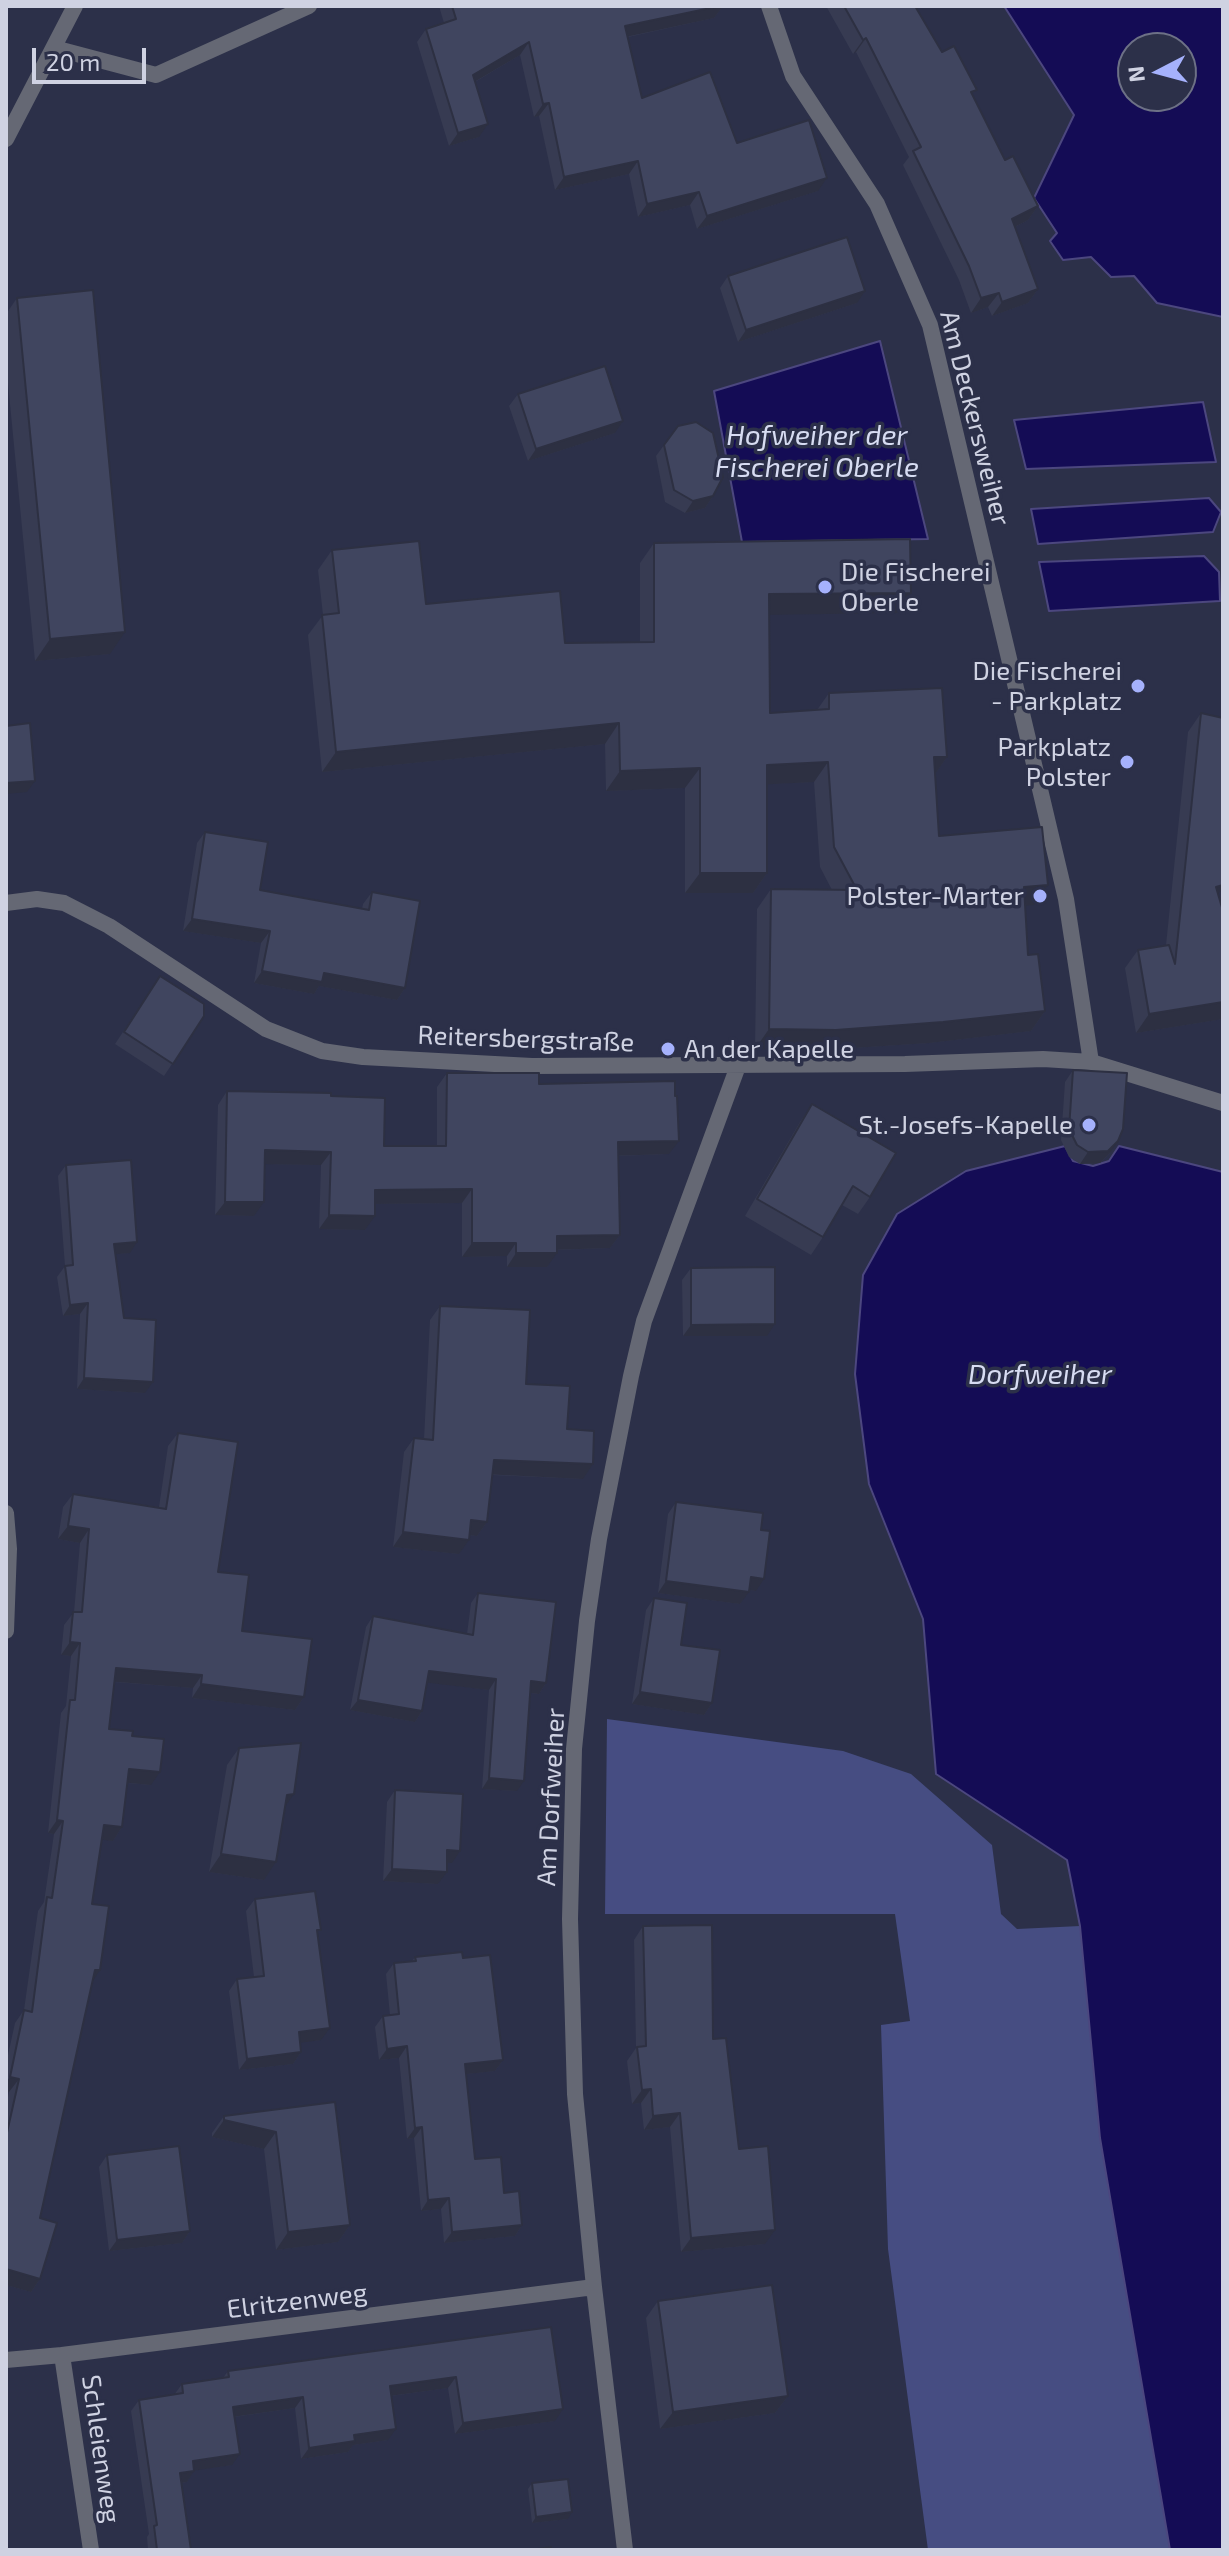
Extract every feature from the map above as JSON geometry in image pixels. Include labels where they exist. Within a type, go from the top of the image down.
[{"type":"street","points":[[6,139],[75,6]]},
{"type":"street","points":[[54,48],[156,75],[309,6]]},
{"type":"street","name":"Am Deckersweiher","points":[[769,6],[793,76],[877,204],[930,325],[1066,899],[1091,1062]]},
{"type":"street","name":"Reitersbergstraße","points":[[6,903],[37,899],[64,903],[109,926],[266,1029],[322,1051],[363,1057],[532,1066],[738,1066],[1043,1059],[1091,1062],[1223,1103]]},
{"type":"street","name":"Am Dorfweiher","points":[[625,2550],[575,2094],[570,1919],[574,1749],[599,1539],[644,1321],[738,1066]]},
{"type":"street","points":[[6,1513],[9,1549],[6,1631]]},
{"type":"street","name":"Elritzenweg","points":[[6,2360],[594,2287]]},
{"type":"street","name":"Schleienweg","points":[[62,2355],[91,2550]]},
{"type":"shaded area","points":[[607,1719],[843,1751],[911,1774],[992,1845],[1001,1914],[1017,1929],[1080,1926],[1100,2138],[1170,2550],[928,2550],[888,2249],[881,2025],[910,2021],[895,1914],[605,1914]]},
{"type":"water","points":[[1004,6],[1223,6],[1223,317],[1157,303],[1134,276],[1111,277],[1091,257],[1063,260],[1050,241],[1057,233],[1034,198],[1074,115]]},
{"type":"water","name":"Hofweiher der Fischerei Oberle","points":[[880,341],[928,539],[742,542],[714,391]]},
{"type":"water","points":[[1203,402],[1216,462],[1026,469],[1014,420]]},
{"type":"water","points":[[1209,498],[1221,512],[1213,532],[1038,544],[1031,509]]},
{"type":"water","points":[[1204,556],[1219,572],[1220,601],[1049,611],[1039,562]]},
{"type":"water","name":"Dorfweiher","points":[[1065,1146],[1073,1161],[1093,1166],[1109,1161],[1119,1146],[1223,1172],[1223,2550],[1170,2550],[1100,2138],[1080,1926],[1067,1860],[936,1774],[923,1619],[869,1484],[855,1374],[863,1275],[897,1214],[966,1171]]},
{"type":"building","points":[[452,6],[720,6],[625,26],[642,98],[710,72],[737,143],[809,120],[827,178],[707,216],[699,192],[647,204],[638,161],[564,177],[549,103],[543,104],[529,42],[473,75],[488,124],[458,133],[426,29],[456,19]]},
{"type":"building","points":[[844,6],[915,6],[942,52],[954,46],[977,90],[971,92],[1005,160],[1013,156],[1038,206],[1012,219],[1038,289],[1002,302],[999,293],[981,298],[969,266],[913,151],[921,147],[866,38],[863,40]]},
{"type":"building","points":[[847,237],[865,291],[746,330],[728,276]]},
{"type":"building","points":[[93,290],[125,632],[50,639],[17,298]]},
{"type":"building","points":[[605,366],[623,421],[536,449],[518,394]]},
{"type":"building","points":[[696,422],[713,433],[723,477],[713,496],[693,501],[674,490],[664,445],[678,426]]},
{"type":"building","points":[[910,539],[911,593],[769,594],[770,713],[829,709],[829,693],[942,688],[947,757],[934,757],[939,836],[1042,827],[1048,885],[1024,887],[1028,955],[1038,954],[1045,1011],[836,1030],[769,1029],[771,889],[857,890],[834,847],[828,762],[767,765],[767,873],[700,873],[700,768],[620,771],[619,723],[336,752],[322,615],[339,613],[332,550],[419,541],[426,604],[560,591],[565,643],[654,642],[654,543]]},
{"type":"building","points":[[1201,713],[1223,718],[1223,885],[1216,887],[1223,911],[1223,1002],[1149,1014],[1138,950],[1169,945],[1175,964]]},
{"type":"building","points":[[30,723],[35,781],[6,783],[6,726]]},
{"type":"building","points":[[205,832],[268,842],[260,890],[369,910],[372,892],[420,901],[405,988],[324,973],[322,982],[262,971],[270,931],[192,919]]},
{"type":"building","points":[[160,976],[204,1004],[204,1016],[173,1064],[124,1032]]},
{"type":"building","name":"St.-Josefs-Kapelle","points":[[1073,1070],[1127,1073],[1123,1129],[1118,1141],[1108,1151],[1088,1152],[1077,1145],[1069,1129]]},
{"type":"building","points":[[447,1073],[539,1073],[539,1084],[675,1081],[679,1141],[618,1142],[620,1235],[557,1236],[557,1253],[516,1253],[516,1243],[472,1243],[472,1189],[375,1190],[375,1216],[329,1215],[331,1152],[265,1150],[264,1202],[225,1202],[227,1091],[331,1093],[331,1096],[385,1098],[384,1146],[446,1146]]},
{"type":"building","points":[[812,1104],[896,1153],[870,1197],[853,1186],[823,1237],[757,1199]]},
{"type":"building","points":[[131,1160],[137,1242],[114,1244],[124,1318],[156,1320],[153,1382],[84,1378],[88,1303],[70,1305],[65,1266],[73,1265],[66,1165]]},
{"type":"building","points":[[775,1267],[775,1324],[691,1325],[691,1268]]},
{"type":"building","points":[[440,1306],[530,1310],[526,1384],[570,1386],[567,1429],[594,1431],[593,1464],[494,1460],[487,1522],[471,1520],[469,1540],[403,1532],[414,1438],[433,1440]]},
{"type":"building","points":[[178,1433],[238,1442],[218,1572],[249,1575],[242,1631],[312,1639],[304,1697],[201,1684],[202,1675],[116,1668],[109,1729],[133,1731],[132,1736],[164,1739],[160,1772],[129,1769],[122,1827],[104,1825],[92,1904],[109,1906],[100,1970],[95,1970],[40,2218],[57,2223],[40,2279],[6,2269],[6,2137],[19,2079],[10,2077],[24,2010],[32,2012],[47,1897],[52,1898],[63,1821],[57,1820],[70,1700],[75,1700],[80,1643],[70,1642],[73,1612],[82,1612],[89,1529],[68,1526],[73,1494],[166,1509]]},
{"type":"building","points":[[676,1502],[763,1513],[761,1530],[770,1531],[764,1579],[751,1577],[749,1592],[666,1581]]},
{"type":"building","points":[[478,1593],[556,1602],[546,1683],[531,1681],[524,1781],[489,1778],[496,1679],[429,1671],[422,1711],[358,1700],[373,1616],[473,1635]]},
{"type":"building","points":[[654,1598],[687,1603],[681,1645],[720,1650],[712,1703],[640,1692]]},
{"type":"building","points":[[301,1743],[294,1794],[287,1795],[276,1862],[221,1854],[239,1748]]},
{"type":"building","points":[[395,1790],[463,1794],[460,1851],[447,1850],[447,1872],[392,1869]]},
{"type":"building","points":[[315,1891],[330,2028],[299,2032],[301,2052],[247,2059],[237,1979],[264,1976],[255,1899]]},
{"type":"building","points":[[712,1925],[713,2039],[726,2038],[739,2149],[768,2146],[775,2230],[691,2238],[680,2113],[653,2116],[651,2089],[642,2090],[637,2047],[646,2046],[643,1926]]},
{"type":"building","points":[[462,1952],[463,1958],[490,1955],[503,2060],[465,2064],[475,2159],[501,2157],[504,2193],[519,2191],[522,2225],[452,2232],[449,2198],[428,2200],[422,2127],[415,2128],[407,2046],[387,2049],[383,2016],[399,2014],[394,1963],[416,1961],[415,1957]]},
{"type":"building","points":[[335,2102],[350,2225],[288,2232],[276,2132],[224,2120],[224,2116]]},
{"type":"building","points":[[179,2146],[190,2231],[117,2240],[107,2155]]},
{"type":"building","points":[[772,2285],[788,2396],[673,2412],[658,2301]]},
{"type":"building","points":[[551,2327],[563,2409],[463,2423],[456,2377],[390,2386],[396,2429],[354,2435],[355,2441],[309,2448],[303,2397],[233,2407],[240,2454],[193,2461],[194,2471],[180,2473],[191,2550],[157,2550],[154,2526],[157,2525],[139,2400],[183,2393],[182,2384],[229,2377],[228,2371]]},
{"type":"building","points":[[568,2479],[572,2512],[536,2517],[532,2483]]},
{"type":"place","name":"Die Fischerei Oberle","points":[[825,587]]},
{"type":"place","name":"Die Fischerei - Parkplatz","points":[[1138,686]]},
{"type":"place","name":"Parkplatz Polster","points":[[1127,762]]},
{"type":"place","name":"Polster-Marter","points":[[1040,896]]},
{"type":"place","name":"An der Kapelle","points":[[668,1049]]},
{"type":"place","name":"St.-Josefs-Kapelle","points":[[1089,1125]]}]
